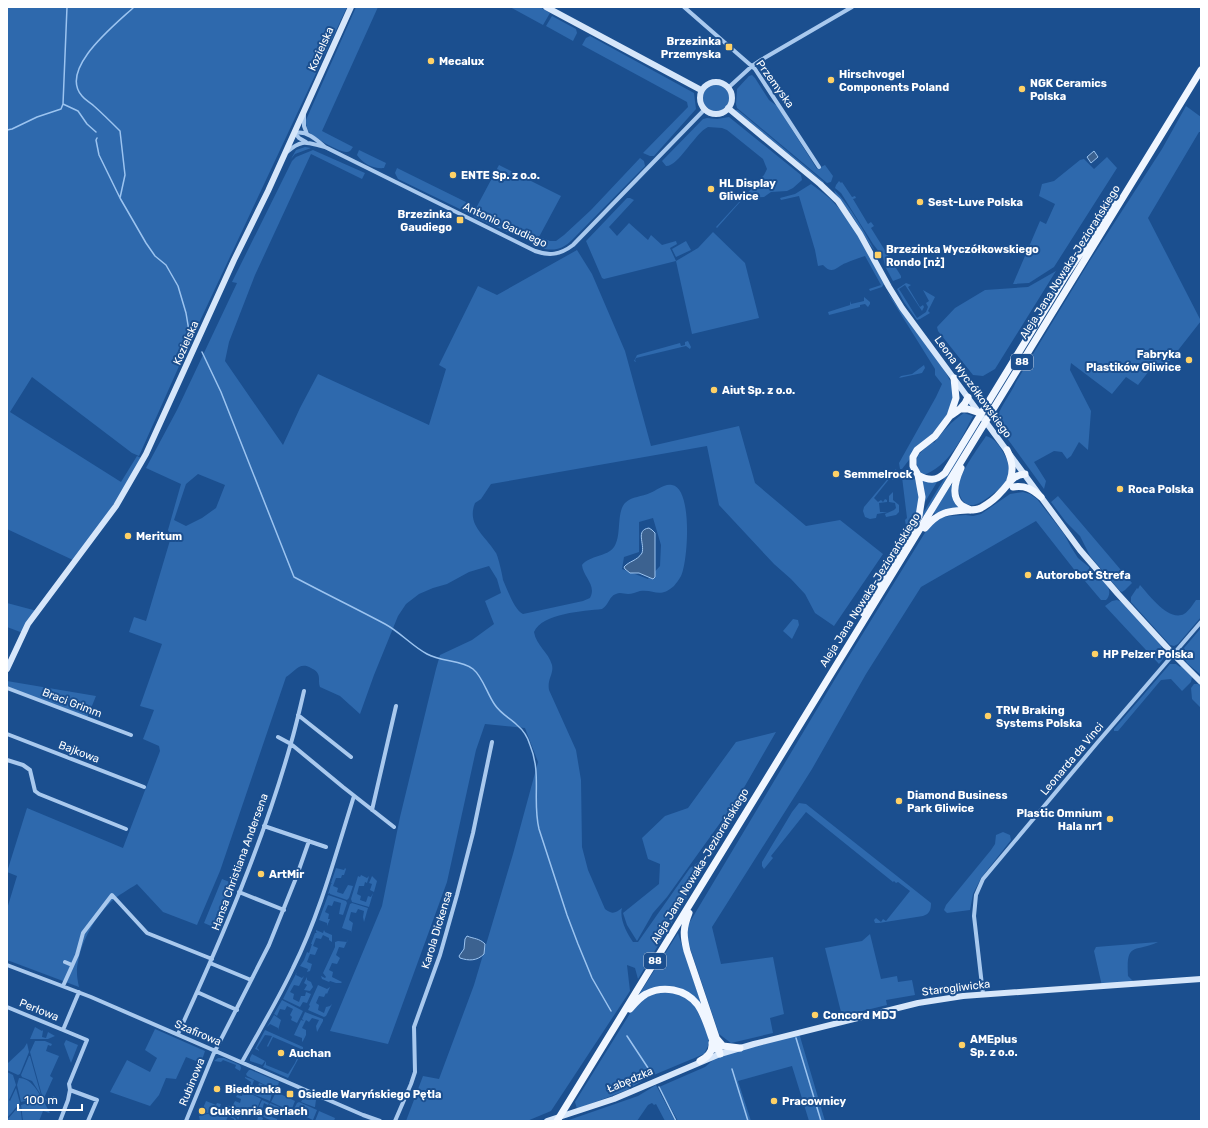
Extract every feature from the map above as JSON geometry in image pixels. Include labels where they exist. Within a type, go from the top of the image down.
[{"type":"main road","name":"Aleja Jana Nowaka-Jeziorańskiego","points":[[557,1121],[1201,70]]},
{"type":"main road","points":[[918,475],[931,480],[940,478],[946,473],[1066,275],[1117,200],[1140,170]]},
{"type":"main road","points":[[954,378],[957,406]]},
{"type":"main road","points":[[836,665],[845,644],[919,516],[922,497],[918,475],[913,466],[913,457],[920,448],[933,438],[957,406],[966,401],[968,397]]},
{"type":"main road","points":[[957,406],[980,413]]},
{"type":"main road","points":[[970,448],[955,483],[955,491],[957,499],[961,505],[970,510]]},
{"type":"main road","points":[[1007,450],[1013,466],[1011,484]]},
{"type":"main road","points":[[911,543],[933,519],[939,515],[954,510],[981,508],[1011,484],[1015,477],[1024,474]]},
{"type":"main road","points":[[1011,484],[1029,488],[1041,497]]},
{"type":"main road","points":[[695,896],[684,926],[684,938],[720,1054]]},
{"type":"main road","points":[[616,1026],[636,1001],[648,993],[661,989],[681,991],[687,994],[697,1004],[714,1038],[723,1046],[740,1048]]},
{"type":"main road","points":[[700,1061],[710,1054],[714,1038]]},
{"type":"street","name":"Kozielska","points":[[7,669],[28,624],[116,506],[150,447],[234,260],[304,112],[351,7]]},
{"type":"street","points":[[546,7],[701,90]]},
{"type":"street","name":"Przemyska","points":[[684,7],[752,66],[776,99],[819,167]]},
{"type":"street","points":[[728,88],[752,66],[852,7]]},
{"type":"street","points":[[714,82],[722,83],[728,88],[732,98],[728,108],[715,114],[705,110],[700,99],[701,90],[707,84],[714,82]]},
{"type":"street","name":"Leona Wyczółkowskiego","points":[[728,108],[820,184],[838,201],[860,234],[894,295],[1080,550],[1101,576],[1201,682]]},
{"type":"street","name":"Antonio Gaudiego","points":[[307,134],[325,147],[535,251],[552,254],[562,252],[572,245],[705,110]]},
{"type":"street","points":[[304,112],[304,126],[307,134]]},
{"type":"street","points":[[294,133],[300,132],[307,134]]},
{"type":"street","name":"Antonio Gaudiego","points":[[294,133],[306,142],[325,147]]},
{"type":"street","points":[[285,153],[296,144],[306,142]]},
{"type":"street","name":"Leonarda da Vinci","points":[[983,994],[974,911],[976,895],[983,879],[1201,622]]},
{"type":"street","name":"Braci Grimm","points":[[7,688],[131,735]]},
{"type":"street","name":"Hansa Christiana Andersena","points":[[178,1034],[211,961],[264,826],[291,744],[304,691]]},
{"type":"street","points":[[372,810],[396,706]]},
{"type":"street","points":[[298,715],[351,757]]},
{"type":"street","name":"Bajkowa","points":[[7,734],[144,787]]},
{"type":"street","points":[[278,737],[291,744],[394,827]]},
{"type":"street","name":"Karola Dickensa","points":[[395,1121],[415,1072],[414,1027],[440,955],[459,887],[473,833],[492,742]]},
{"type":"street","points":[[7,760],[23,765],[30,770],[34,791],[39,794],[126,829]]},
{"type":"street","points":[[242,1062],[293,968],[305,940],[322,894],[354,796]]},
{"type":"street","points":[[264,826],[326,847]]},
{"type":"street","name":"Rubinowa","points":[[186,1121],[211,1059],[269,945],[284,910],[309,841]]},
{"type":"street","points":[[239,892],[284,910]]},
{"type":"street","points":[[63,986],[83,933],[112,895],[147,934],[251,980]]},
{"type":"street","points":[[65,962],[72,965]]},
{"type":"street","name":"Szafirowa","points":[[7,965],[79,992],[380,1121]]},
{"type":"street","name":"Starogliwicka","points":[[720,1054],[918,1003],[948,998],[983,994],[1201,979]]},
{"type":"street","points":[[63,1030],[79,992]]},
{"type":"street","points":[[197,992],[237,1010]]},
{"type":"street","name":"Perłowa","points":[[7,1007],[87,1040],[69,1084],[70,1090]]},
{"type":"street","name":"Łabędzka","points":[[548,1121],[620,1096],[700,1061],[720,1054]]},
{"type":"street","points":[[60,1121],[70,1090],[97,1100],[88,1121]]},
{"type":"street","points":[[360,1121],[363,1115]]},
{"type":"shaded area","points":[[7,7],[347,7],[184,355],[139,456],[132,453],[32,377],[10,412],[121,482],[137,456],[141,458],[126,486],[75,561],[7,529]]},
{"type":"shaded area","points":[[356,7],[378,7],[322,131],[353,147],[351,150],[346,152],[332,147],[311,134],[307,129],[306,120]]},
{"type":"shaded area","points":[[510,7],[540,7],[550,13],[543,25]]},
{"type":"shaded area","points":[[552,16],[576,29],[577,33],[573,41],[546,26]]},
{"type":"shaded area","points":[[590,36],[694,93],[696,109],[654,156],[643,153],[688,107],[687,102],[582,45],[586,38]]},
{"type":"shaded area","points":[[752,75],[769,100],[777,106],[817,169],[825,165],[833,176],[831,182],[827,183],[737,108],[737,89],[749,76]]},
{"type":"shaded area","points":[[716,85],[725,89],[729,98],[725,107],[716,111],[707,107],[703,98],[707,89]]},
{"type":"shaded area","points":[[1186,106],[1201,117],[1201,132],[1199,132],[1148,218],[1201,321],[1161,372],[1149,371],[1138,385],[1126,377],[1112,394],[1071,363],[1070,370],[1091,411],[1088,450],[1079,442],[1071,456],[1067,459],[1062,452],[1054,451],[1034,462],[1046,481],[1044,489],[996,423],[999,412],[1089,262],[1162,149]]},
{"type":"shaded area","points":[[735,110],[738,110],[824,183]]},
{"type":"shaded area","points":[[729,117],[801,175],[802,180],[787,191],[771,192],[764,197],[747,198],[740,202],[717,228],[716,227],[764,175],[767,169],[763,159],[727,130],[708,127],[703,130],[681,156],[671,165],[666,166],[662,161],[703,119]]},
{"type":"shaded area","points":[[305,147],[311,148],[295,154],[291,159],[296,150]]},
{"type":"shaded area","points":[[313,150],[365,173],[362,179],[311,154],[255,275],[229,342],[225,361],[283,445],[318,374],[429,425],[446,369],[439,365],[478,286],[497,295],[577,250],[592,274],[625,351],[651,446],[739,426],[755,483],[806,526],[840,520],[883,554],[834,626],[815,613],[805,594],[774,564],[719,505],[707,446],[491,484],[481,499],[475,503],[473,518],[475,524],[496,553],[503,580],[509,594],[517,609],[523,614],[583,601],[590,598],[592,589],[582,565],[589,559],[607,553],[614,547],[618,537],[622,507],[628,501],[664,486],[672,485],[679,489],[686,511],[686,556],[681,576],[669,590],[661,593],[640,591],[630,594],[618,593],[612,597],[602,609],[575,612],[554,617],[538,626],[534,632],[537,641],[552,665],[549,690],[576,750],[581,780],[582,847],[588,870],[605,909],[614,913],[622,908],[621,912],[623,921],[628,935],[633,942],[638,942],[690,868],[701,860],[703,861],[704,869],[638,979],[635,968],[627,965],[630,991],[551,1111],[527,1121],[406,1121],[423,1076],[439,1079],[474,985],[513,854],[538,762],[525,728],[485,724],[476,750],[447,882],[388,1044],[330,1031],[382,906],[400,817],[440,655],[472,640],[494,624],[485,601],[501,593],[497,579],[489,566],[469,572],[447,584],[419,594],[406,604],[398,616],[360,714],[340,696],[320,687],[317,673],[315,670],[307,666],[297,668],[286,677],[220,871],[197,925],[163,912],[137,884],[111,902],[90,929],[77,965],[79,987],[7,960],[7,909],[17,876],[7,872],[27,808],[123,848],[160,751],[159,746],[143,739],[154,710],[140,706],[162,644],[129,632],[134,617],[146,621],[171,537],[168,530],[181,484],[146,468],[177,410],[237,283],[232,282],[292,161],[296,157]],"holes":[[[198,474],[225,485],[216,508],[202,518],[186,526],[174,520],[186,484]],[[653,518],[661,545],[660,566],[648,579],[622,569],[624,557],[639,552],[639,522]]]},
{"type":"shaded area","points":[[359,150],[386,163],[384,168],[376,168],[359,158],[357,155]]},
{"type":"shaded area","points":[[1094,151],[1098,157],[1091,163],[1087,157]]},
{"type":"shaded area","points":[[1107,157],[1117,168],[1054,267],[1029,283],[1013,284],[1040,221],[1046,224],[1055,204],[1039,196],[1042,184],[1054,181],[1080,160],[1084,159],[1094,169]]},
{"type":"shaded area","points":[[640,158],[644,161],[645,166],[572,240],[560,248],[553,250],[545,249],[474,217],[473,213],[499,165],[561,196],[539,237],[550,241],[556,241],[591,210]]},
{"type":"shaded area","points":[[397,168],[472,205],[466,212],[398,179],[395,173]]},
{"type":"shaded area","points":[[839,181],[841,183],[842,182],[852,197],[855,196],[856,198],[853,199],[868,224],[871,222],[874,226],[871,228],[901,278],[893,281],[885,266],[883,257],[873,244],[841,193],[835,188]]},
{"type":"shaded area","points":[[811,184],[832,201],[849,221],[884,284],[882,287],[870,291],[869,289],[881,285],[865,256],[843,264],[832,270],[823,265],[818,266],[815,250],[799,196],[781,200],[780,198],[795,194]]},
{"type":"shaded area","points":[[834,190],[851,211],[875,251],[837,196]]},
{"type":"shaded area","points":[[627,198],[634,200],[609,227],[617,236],[629,223],[648,240],[651,235],[662,245],[676,241],[677,244],[670,248],[676,261],[604,279],[602,278],[586,241]]},
{"type":"shaded area","points":[[713,232],[745,263],[759,318],[692,334],[676,261],[698,248]]},
{"type":"shaded area","points":[[686,241],[691,250],[676,257],[672,249]]},
{"type":"shaded area","points":[[1056,271],[995,369],[983,376],[973,375],[938,331],[937,327],[955,308],[985,290],[1028,287]]},
{"type":"shaded area","points":[[906,283],[911,285],[908,287],[920,307],[923,305],[924,307],[922,311],[905,285],[899,289],[917,318],[926,312],[928,307],[926,303],[929,301],[923,290],[935,297],[928,311],[930,313],[920,319],[917,320],[897,289]]},
{"type":"shaded area","points":[[887,292],[942,366],[952,384],[954,394],[951,409],[936,430],[923,442],[902,469],[900,469],[899,463],[942,384],[935,375],[935,369]]},
{"type":"shaded area","points":[[864,297],[870,302],[868,307],[865,304],[860,305],[860,307],[829,315],[828,312],[850,305],[850,301],[851,304],[864,301]]},
{"type":"shaded area","points":[[688,341],[691,347],[690,349],[686,346],[636,358],[636,362],[634,361],[637,355],[680,343],[681,346],[685,345],[685,342]]},
{"type":"shaded area","points":[[924,365],[925,368],[922,373],[899,378],[901,376],[912,374]]},
{"type":"shaded area","points":[[964,413],[973,416],[959,443],[940,466],[922,476],[917,464],[920,453],[933,442],[934,443],[948,426]]},
{"type":"shaded area","points":[[977,425],[978,426],[897,560],[912,531]]},
{"type":"shaded area","points":[[986,436],[996,442],[1005,455],[1009,468],[1008,479],[999,489],[984,500],[977,504],[968,505],[960,497],[959,484],[966,466]]},
{"type":"shaded area","points":[[910,468],[917,485],[920,504],[916,518],[907,531],[902,477],[906,470]]},
{"type":"shaded area","points":[[896,469],[897,473],[895,478],[893,480],[890,478],[874,498],[878,502],[881,500],[883,502],[885,499],[887,500],[887,502],[879,503],[880,512],[888,512],[877,514],[876,518],[870,519],[865,517],[863,511],[864,507]]},
{"type":"shaded area","points":[[921,480],[937,482],[925,502]]},
{"type":"shaded area","points":[[951,485],[961,507],[935,514],[934,512]]},
{"type":"shaded area","points":[[893,492],[893,500],[899,505],[899,512],[896,515],[886,517],[885,514],[896,508],[895,503],[889,502],[889,496]]},
{"type":"shaded area","points":[[1023,492],[1030,494],[1037,499],[1064,534],[1078,558],[1089,567],[1089,570],[1080,577],[1036,521],[921,587],[866,674],[812,769],[712,927],[721,964],[773,957],[784,1014],[770,1018],[773,1033],[731,1043],[719,1034],[687,939],[688,925],[838,674],[926,531],[937,519],[949,516],[973,516],[981,514],[1010,494]]},
{"type":"shaded area","points":[[1058,496],[1132,583],[1125,590],[1122,592],[1120,591],[1090,556],[1080,536],[1066,522],[1051,502]]},
{"type":"shaded area","points":[[649,528],[655,533],[655,577],[653,579],[639,573],[630,573],[624,567],[628,563],[638,558],[642,553],[643,549],[641,534],[642,531]]},
{"type":"shaded area","points":[[1091,575],[1103,580],[1106,584],[1109,596],[1106,600],[1101,600],[1085,581]]},
{"type":"shaded area","points":[[1140,585],[1154,601],[1172,614],[1184,614],[1196,600],[1201,600],[1201,617],[1178,644],[1174,646],[1170,645],[1131,602],[1131,597]]},
{"type":"shaded area","points":[[1117,600],[1122,602],[1162,646],[1164,656],[1159,664],[1105,606],[1112,601]]},
{"type":"shaded area","points":[[7,603],[37,611],[23,633],[7,627]]},
{"type":"shaded area","points":[[793,619],[798,620],[799,625],[792,639],[783,631]]},
{"type":"shaded area","points":[[1201,628],[1201,675],[1187,663],[1182,654],[1184,648]]},
{"type":"shaded area","points":[[1170,664],[1181,666],[1192,677],[1191,682],[1182,691],[1171,679],[1161,680],[1118,731],[1114,731],[1114,729]]},
{"type":"shaded area","points":[[7,681],[96,696],[87,718],[7,688]]},
{"type":"shaded area","points":[[1194,684],[1201,686],[1201,708],[1192,699],[1191,688]]},
{"type":"shaded area","points":[[776,732],[738,798],[667,897],[653,913],[637,941],[627,925],[623,913],[659,884],[660,864],[648,859],[642,838],[665,816],[688,808],[736,742]]},
{"type":"shaded area","points":[[799,803],[806,804],[931,903],[929,913],[923,916],[875,923],[874,920],[876,918],[881,922],[883,919],[886,921],[910,891],[898,882],[893,882],[806,812],[771,856],[773,858],[764,869],[762,862]]},
{"type":"shaded area","points":[[1003,832],[1010,835],[1011,840],[981,878],[973,894],[970,910],[947,913],[944,910],[946,905],[991,850],[995,844],[996,835]]},
{"type":"shaded area","points":[[336,868],[346,869],[341,878],[336,878],[333,886],[338,888],[337,892],[343,894],[348,885],[353,886],[347,900],[330,893],[328,894]]},
{"type":"shaded area","points":[[361,875],[367,878],[369,876],[367,883],[365,882],[364,886],[359,886],[357,894],[361,896],[360,900],[366,902],[368,896],[371,897],[373,893],[369,907],[352,902],[351,899],[358,876],[360,877]]},
{"type":"shaded area","points":[[372,876],[377,881],[374,892],[370,890],[372,884],[369,883]]},
{"type":"shaded area","points":[[222,879],[237,885],[218,929],[204,923]]},
{"type":"shaded area","points":[[328,895],[346,901],[347,903],[343,915],[339,914],[341,903],[334,901],[332,906],[328,905],[325,912],[329,914],[328,919],[330,919],[327,926],[327,923],[319,920]]},
{"type":"shaded area","points":[[352,903],[368,908],[364,922],[364,911],[358,909],[356,913],[351,912],[349,920],[353,923],[351,933],[351,931],[342,928],[350,904]]},
{"type":"shaded area","points":[[316,930],[323,933],[324,930],[332,935],[332,942],[329,938],[323,935],[321,939],[316,938],[313,946],[318,948],[315,955],[310,954],[307,962],[312,964],[310,971],[307,972],[308,969],[300,966],[307,952],[309,953],[315,933],[317,933]]},
{"type":"shaded area","points":[[678,933],[705,1015],[684,991],[640,993]]},
{"type":"shaded area","points":[[870,934],[881,979],[897,976],[898,982],[912,980],[915,995],[886,1000],[887,1005],[842,1016],[825,948],[862,941]]},
{"type":"shaded area","points":[[467,936],[479,940],[485,944],[484,954],[479,958],[467,960],[460,958],[459,956],[464,949],[465,939]]},
{"type":"shaded area","points":[[335,942],[347,942],[344,948],[339,947],[336,955],[340,958],[337,964],[332,963],[329,970],[333,972],[332,977],[342,982],[329,982],[322,979],[321,976],[326,977],[323,973],[335,947]]},
{"type":"shaded area","points":[[1158,942],[1137,948],[1130,953],[1128,957],[1128,976],[1134,982],[1102,986],[1094,951],[1096,947]]},
{"type":"shaded area","points":[[297,972],[296,975],[302,978],[304,976],[299,986],[294,985],[290,992],[294,994],[293,999],[299,1002],[301,996],[305,996],[306,992],[311,994],[307,1003],[303,1002],[300,1007],[283,999]]},
{"type":"shaded area","points":[[307,977],[307,980],[311,982],[313,987],[310,991],[304,990],[307,985],[304,983]]},
{"type":"shaded area","points":[[318,985],[327,989],[330,987],[324,997],[319,996],[316,1003],[319,1005],[318,1010],[324,1013],[326,1007],[332,1004],[324,1017],[308,1010]]},
{"type":"shaded area","points":[[671,992],[689,999],[696,1008],[708,1035],[709,1044],[704,1054],[649,1077],[627,1090],[577,1109],[575,1102],[634,1007],[651,995]]},
{"type":"shaded area","points":[[282,1000],[303,1011],[297,1023],[291,1020],[292,1017],[290,1015],[293,1009],[287,1006],[285,1010],[280,1009],[277,1016],[274,1014]]},
{"type":"shaded area","points":[[305,1012],[323,1019],[323,1021],[317,1032],[316,1026],[319,1020],[312,1018],[309,1022],[306,1020],[302,1028],[306,1030],[306,1035],[302,1042],[302,1038],[294,1035],[301,1020],[304,1021],[302,1019]]},
{"type":"shaded area","points":[[274,1015],[281,1020],[278,1030],[278,1028],[270,1024],[267,1027]]},
{"type":"shaded area","points":[[35,1027],[43,1031],[42,1037],[46,1038],[48,1032],[55,1036],[48,1039],[30,1039]]},
{"type":"shaded area","points":[[155,1029],[205,1051],[201,1063],[186,1057],[176,1079],[166,1078],[159,1095],[150,1106],[110,1092],[127,1060],[150,1072],[157,1058],[145,1050]]},
{"type":"shaded area","points":[[265,1030],[303,1047],[303,1050],[288,1078],[263,1067],[266,1061],[266,1065],[288,1074],[301,1049],[273,1037],[268,1047],[267,1046],[272,1036],[265,1035],[257,1048],[260,1051],[255,1049]]},
{"type":"shaded area","points":[[799,1033],[825,1121],[809,1121],[792,1066],[738,1081],[751,1121],[678,1121],[659,1087],[705,1067],[720,1054]]},
{"type":"shaded area","points":[[66,1040],[78,1045],[71,1063],[64,1044]]},
{"type":"shaded area","points":[[35,1041],[45,1041],[52,1044],[51,1046],[48,1045],[46,1051],[59,1056],[50,1076],[53,1078],[44,1098],[51,1101],[53,1096],[56,1097],[54,1104],[43,1099],[30,1052]]},
{"type":"shaded area","points":[[27,1043],[29,1052],[20,1074],[18,1075],[7,1070],[7,1064],[24,1048]]},
{"type":"shaded area","points":[[252,1054],[265,1061],[262,1065],[250,1061]]},
{"type":"shaded area","points":[[29,1056],[41,1095],[32,1081],[22,1077],[21,1075]]},
{"type":"shaded area","points":[[218,1058],[224,1058],[240,1065],[240,1071],[235,1068],[236,1065],[223,1060],[221,1062],[214,1061]]},
{"type":"shaded area","points":[[249,1070],[279,1082],[277,1089],[275,1090],[247,1076],[246,1074]]},
{"type":"shaded area","points":[[7,1072],[13,1075],[16,1085],[9,1100],[10,1101],[16,1088],[20,1103],[7,1118]]},
{"type":"shaded area","points":[[245,1077],[254,1080],[251,1089],[259,1092],[261,1087],[258,1086],[259,1083],[268,1087],[273,1090],[270,1101],[248,1092],[251,1082]],"holes":[[[268,1087],[268,1093],[264,1092]]]},
{"type":"shaded area","points":[[19,1078],[30,1082],[36,1088],[42,1099],[33,1099],[21,1102],[17,1085]]},
{"type":"shaded area","points":[[656,1085],[675,1121],[665,1121],[656,1104],[654,1105],[652,1103],[648,1105],[637,1121],[566,1121],[638,1096]]},
{"type":"shaded area","points":[[244,1090],[261,1099],[256,1111],[259,1116],[263,1118],[262,1121],[257,1121],[258,1117],[238,1108],[235,1115],[239,1117],[238,1120],[237,1117],[224,1112],[227,1105],[232,1107],[235,1101],[240,1103],[241,1099],[236,1097],[237,1095],[242,1096],[243,1093],[239,1091],[243,1092]]},
{"type":"shaded area","points":[[276,1092],[295,1101],[291,1111],[271,1102]]},
{"type":"shaded area","points":[[305,1095],[316,1100],[315,1107],[301,1102]]},
{"type":"shaded area","points":[[38,1100],[44,1102],[50,1113],[43,1111],[39,1121],[23,1121],[21,1105]]},
{"type":"shaded area","points":[[262,1100],[269,1103],[268,1105],[264,1103],[262,1110],[273,1115],[272,1117],[277,1119],[277,1121],[260,1115],[257,1111]]},
{"type":"shaded area","points":[[206,1101],[216,1105],[217,1103],[221,1104],[219,1110],[199,1115],[199,1112],[201,1113]]},
{"type":"shaded area","points":[[299,1102],[317,1110],[313,1120],[293,1111]]},
{"type":"shaded area","points":[[270,1103],[291,1112],[290,1114],[286,1113],[285,1115],[275,1110],[276,1108],[269,1105]]},
{"type":"shaded area","points":[[20,1105],[22,1121],[7,1121],[7,1120]]},
{"type":"shaded area","points":[[219,1111],[235,1118],[237,1121],[234,1121],[234,1119],[228,1116],[226,1121],[200,1121],[199,1116]]},
{"type":"shaded area","points":[[319,1111],[335,1118],[334,1121],[315,1121]]},
{"type":"waterway","points":[[67,7],[63,104],[78,111],[87,124],[96,132]]},
{"type":"waterway","points":[[120,198],[125,175],[120,131],[82,96],[77,85],[77,73],[83,60],[92,48],[134,7]]},
{"type":"waterway","points":[[7,130],[37,117],[61,109],[63,104]]},
{"type":"waterway","points":[[97,138],[96,140],[99,155],[120,198],[146,243],[155,256],[166,265],[178,286],[186,313],[190,337]]},
{"type":"waterway","points":[[202,352],[221,392],[294,577],[385,624],[427,654],[433,657],[463,664],[473,669],[480,676],[497,708],[514,722],[525,734],[534,756],[536,808],[539,829],[578,944],[592,978],[611,1011]]},
{"type":"waterway","points":[[627,1036],[652,1074]]},
{"type":"waterway","points":[[796,1038],[821,1121]]},
{"type":"waterway","points":[[732,1069],[748,1121]]},
{"type":"waterway","points":[[659,1087],[676,1121]]},
{"type":"place","name":"Brzezinka Przemyska","points":[[729,47]]},
{"type":"place","name":"Mecalux","points":[[431,61]]},
{"type":"place","name":"Hirschvogel Components Poland","points":[[831,80]]},
{"type":"place","name":"NGK Ceramics Polska","points":[[1022,89]]},
{"type":"place","name":"ENTE Sp. z o.o.","points":[[453,175]]},
{"type":"place","name":"HL Display Gliwice","points":[[711,189]]},
{"type":"place","name":"Sest-Luve Polska","points":[[920,202]]},
{"type":"place","name":"Brzezinka Gaudiego","points":[[460,220]]},
{"type":"place","name":"Brzezinka Wyczółkowskiego Rondo [nż]","points":[[878,255]]},
{"type":"place","name":"Fabryka Plastików Gliwice","points":[[1189,360]]},
{"type":"place","name":"Aiut Sp. z o.o.","points":[[714,390]]},
{"type":"place","name":"Semmelrock","points":[[836,474]]},
{"type":"place","name":"Roca Polska","points":[[1120,489]]},
{"type":"place","name":"Meritum","points":[[128,536]]},
{"type":"place","name":"Autorobot Strefa","points":[[1028,575]]},
{"type":"place","name":"HP Pelzer Polska","points":[[1095,654]]},
{"type":"place","name":"TRW Braking Systems Polska","points":[[988,716]]},
{"type":"place","name":"Diamond Business Park Gliwice","points":[[899,801]]},
{"type":"place","name":"Plastic Omnium Hala nr1","points":[[1110,819]]},
{"type":"place","name":"ArtMir","points":[[261,874]]},
{"type":"place","name":"Concord MDJ","points":[[815,1015]]},
{"type":"place","name":"AMEplus Sp. z o.o.","points":[[962,1045]]},
{"type":"place","name":"Auchan","points":[[281,1053]]},
{"type":"place","name":"Biedronka","points":[[217,1089]]},
{"type":"place","name":"Osiedle Waryńskiego Pętla","points":[[290,1094]]},
{"type":"place","name":"Pracownicy","points":[[774,1101]]},
{"type":"place","name":"Cukienria Gerlach","points":[[202,1111]]}]
